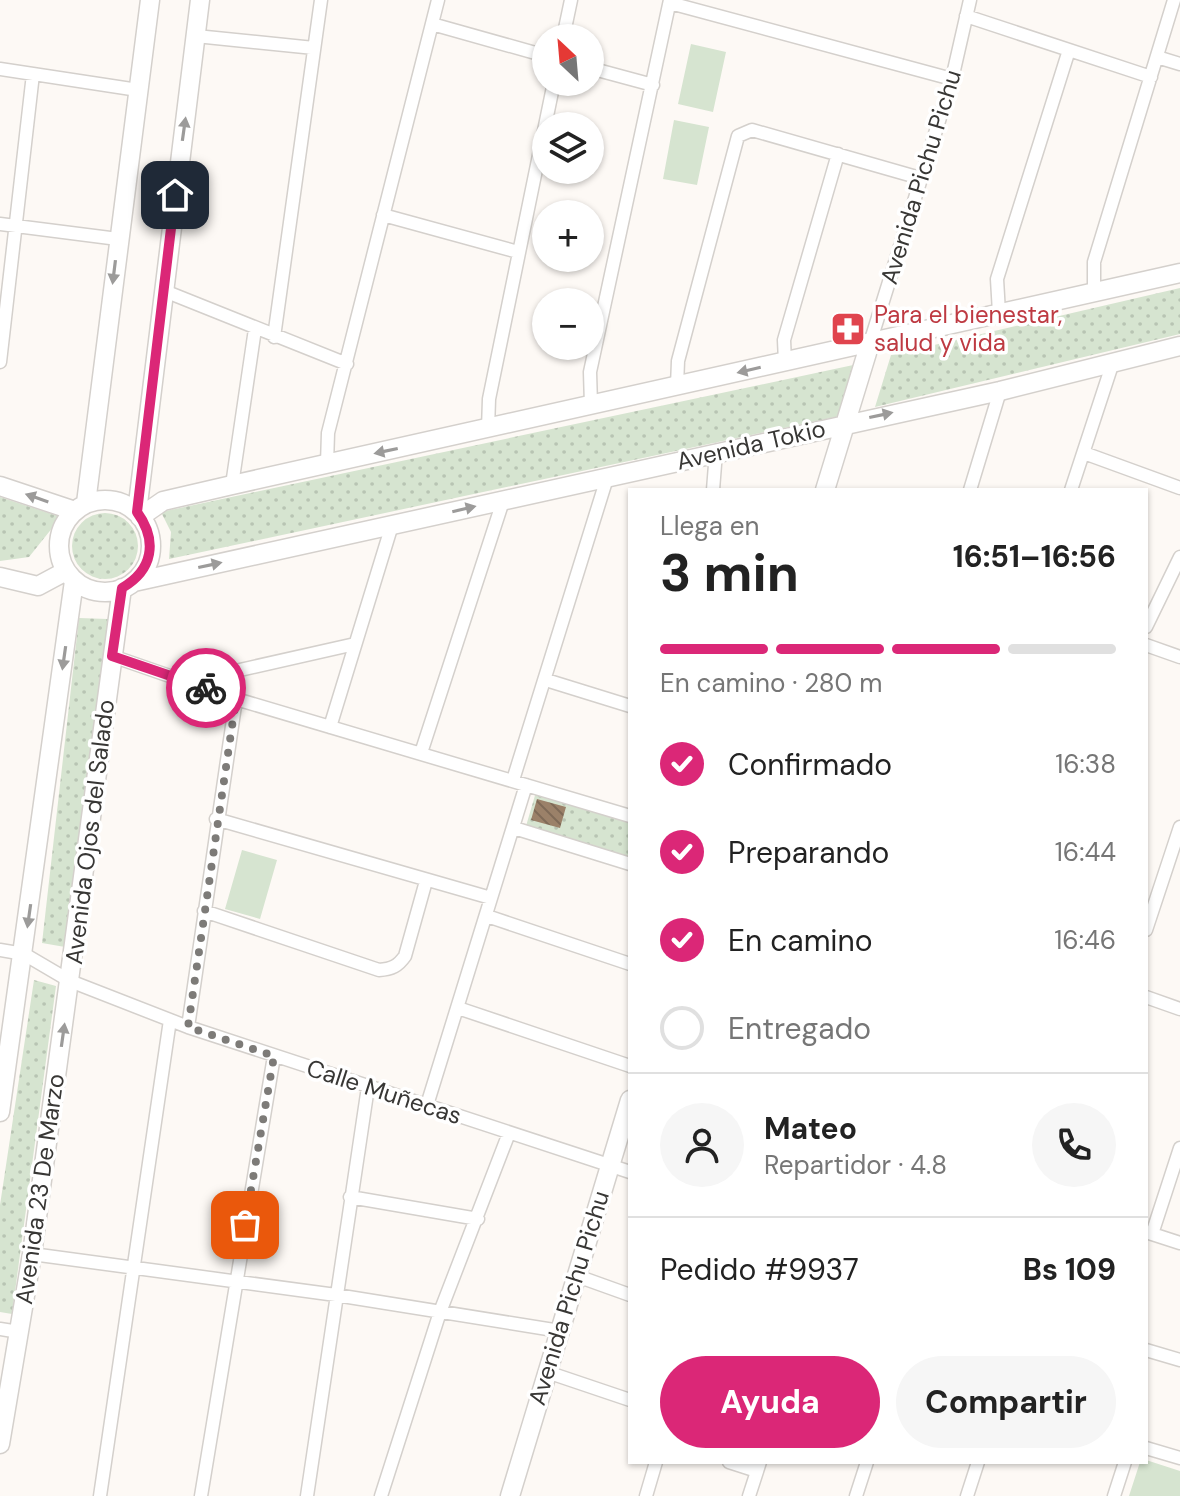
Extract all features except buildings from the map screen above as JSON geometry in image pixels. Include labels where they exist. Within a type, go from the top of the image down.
[{"type":"street","points":[[0,486],[80,507],[118,501],[139,515],[150,535],[149,560],[128,585],[97,591],[70,576],[58,546],[66,520],[80,507],[150,0]]},
{"type":"street","points":[[139,515],[162,290],[200,0]]},
{"type":"street","points":[[274,337],[321,0]]},
{"type":"street","points":[[327,464],[328,433],[438,0]]},
{"type":"street","points":[[566,24],[571,0]]},
{"type":"street","name":"Avenida Pichu Pichu","points":[[826,488],[952,79],[970,0]]},
{"type":"street","points":[[1094,292],[1094,262],[1174,0]]},
{"type":"street","points":[[591,405],[590,372],[670,2],[952,79]]},
{"type":"street","points":[[966,16],[1151,77]]},
{"type":"street","points":[[432,24],[532,52]]},
{"type":"street","points":[[196,36],[314,48]]},
{"type":"street","points":[[999,313],[997,279],[1069,50]]},
{"type":"street","points":[[1157,57],[1180,64]]},
{"type":"street","points":[[0,69],[138,90]]},
{"type":"street","points":[[604,72],[653,85]]},
{"type":"street","points":[[0,362],[33,74]]},
{"type":"street","points":[[488,429],[489,399],[551,96]]},
{"type":"street","points":[[677,386],[678,361],[738,136],[752,130],[920,178]]},
{"type":"street","points":[[785,362],[784,340],[838,154]]},
{"type":"street","points":[[383,215],[518,252]]},
{"type":"street","points":[[0,224],[118,239]]},
{"type":"street","points":[[139,515],[163,501],[1180,273]]},
{"type":"street","points":[[162,290],[347,364]]},
{"type":"street","points":[[232,485],[255,329]]},
{"type":"street","name":"Avenida Tokio","points":[[128,585],[1000,391],[1180,346]]},
{"type":"street","points":[[1072,488],[1113,362]]},
{"type":"street","points":[[971,488],[1000,391]]},
{"type":"street","points":[[713,488],[716,452]]},
{"type":"street","points":[[1084,453],[1180,488]]},
{"type":"street","points":[[513,780],[607,478]]},
{"type":"street","points":[[421,753],[503,501]]},
{"type":"street","points":[[330,727],[392,525]]},
{"type":"street","points":[[1149,612],[1180,557]]},
{"type":"street","points":[[0,577],[38,586],[70,576]]},
{"type":"street","name":"Avenida Ojos del Salado","points":[[24,954],[70,576]]},
{"type":"street","name":"Avenida Ojos del Salado","points":[[70,981],[112,656],[128,585]]},
{"type":"street","points":[[190,681],[355,644]]},
{"type":"street","points":[[1148,646],[1180,657]]},
{"type":"street","points":[[112,656],[236,699],[628,815]]},
{"type":"street","points":[[546,680],[628,705]]},
{"type":"street","points":[[188,1027],[216,819],[236,699]]},
{"type":"street","points":[[427,1105],[526,785]]},
{"type":"street","points":[[216,819],[491,898]]},
{"type":"street","points":[[1148,924],[1180,827]]},
{"type":"street","points":[[514,828],[628,863]]},
{"type":"street","points":[[204,911],[379,970],[389,970],[399,965],[405,956],[426,881]]},
{"type":"street","points":[[487,916],[628,963]]},
{"type":"street","points":[[0,950],[24,954]]},
{"type":"street","name":"Calle Muñecas","points":[[24,954],[70,981],[188,1027],[628,1171]]},
{"type":"street","name":"Avenida 23 De Marzo","points":[[0,1112],[2,1082],[24,954]]},
{"type":"street","name":"Avenida 23 De Marzo","points":[[0,1444],[32,1254],[70,981]]},
{"type":"street","points":[[1148,998],[1180,1009]]},
{"type":"street","points":[[458,1008],[628,1065]]},
{"type":"street","points":[[100,1496],[170,1020]]},
{"type":"street","points":[[201,1496],[274,1056]]},
{"type":"street","points":[[307,1496],[368,1087]]},
{"type":"street","name":"Avenida Pichu Pichu","points":[[514,1495],[547,1372],[628,1106]]},
{"type":"street","points":[[381,1496],[440,1312],[509,1133]]},
{"type":"street","points":[[1180,1148],[1149,1233],[1180,1243]]},
{"type":"street","points":[[350,1197],[478,1219]]},
{"type":"street","points":[[32,1254],[336,1295],[560,1331]]},
{"type":"street","points":[[577,1276],[628,1294]]},
{"type":"street","points":[[0,1329],[19,1332]]},
{"type":"street","points":[[1148,1351],[1180,1360]]},
{"type":"street","points":[[547,1372],[628,1399]]},
{"type":"street","points":[[1148,1449],[1180,1458]]},
{"type":"street","points":[[646,1496],[655,1464]]},
{"type":"street","points":[[856,1496],[866,1464]]},
{"type":"street","points":[[967,1496],[977,1464]]},
{"type":"street","points":[[1114,1496],[1124,1464]]},
{"type":"street","points":[[749,1496],[759,1467]]},
{"type":"green space","points":[[691,44],[726,52],[713,112],[678,104]]},
{"type":"green space","points":[[674,120],[709,127],[697,185],[663,179]]},
{"type":"green space","points":[[1180,288],[1180,334],[875,407],[891,355]]},
{"type":"green space","points":[[858,364],[845,415],[169,559],[171,532],[161,512]]},
{"type":"green space","points":[[0,497],[61,517],[29,557],[0,561]]},
{"type":"green space","points":[[105,513],[128,523],[138,546],[128,569],[105,579],[82,569],[72,546],[82,523]]},
{"type":"green space","points":[[79,618],[108,619],[65,947],[42,943]]},
{"type":"green space","points":[[536,792],[628,819],[628,857],[526,826]]},
{"type":"green space","points":[[242,850],[277,860],[260,919],[225,909]]},
{"type":"green space","points":[[34,980],[56,986],[12,1314],[0,1312],[0,1205]]},
{"type":"green space","points":[[1148,1461],[1180,1471],[1180,1496],[1129,1496],[1139,1464],[1148,1464]]},
{"type":"way so far","points":[[206,688],[236,699],[216,819],[188,1027],[274,1056],[245,1225]]},
{"type":"place","name":"Para el bienestar, salud y vida","points":[[848,329]]},
{"type":"route","points":[[175,195],[137,512],[150,535],[151,548],[142,572],[134,582],[122,588],[112,656],[206,688]]}]
